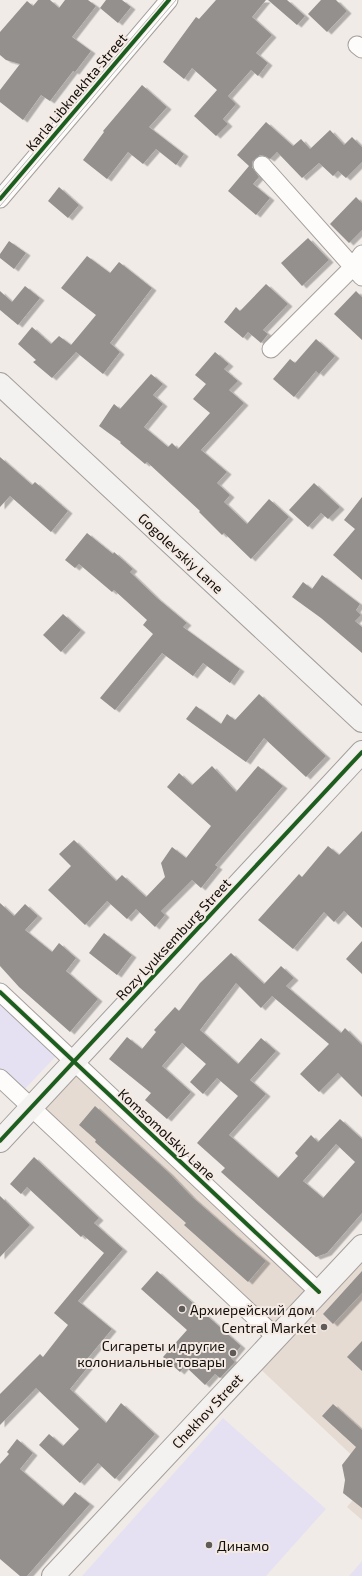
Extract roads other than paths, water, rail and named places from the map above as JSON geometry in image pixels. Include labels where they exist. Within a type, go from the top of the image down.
[{"type":"main road","name":"Gogolevskiy Lane","points":[[0,384],[362,721]]},
{"type":"main road","name":"Rozy Lyuksemburg Street","points":[[0,1141],[362,752]]},
{"type":"main road","name":"Chekhov Street","points":[[53,1576],[362,1246]]},
{"type":"street","name":"Karla Libknekhta Street","points":[[0,199],[169,0]]},
{"type":"street","points":[[262,165],[357,273]]},
{"type":"street","points":[[271,349],[357,273],[362,254]]},
{"type":"street","name":"Komsomolskiy Lane","points":[[0,992],[319,1292]]},
{"type":"street","points":[[0,1078],[276,1337]]},
{"type":"tram line","points":[[0,192],[164,0]]},
{"type":"tram line","points":[[0,206],[176,0]]},
{"type":"place","name":"Архиерейский дом","points":[[182,1309]]},
{"type":"place","name":"Central Market","points":[[324,1327]]},
{"type":"place","name":"Сигареты и другие колониальные товары","points":[[233,1353]]},
{"type":"place","name":"Динамо","points":[[209,1545]]}]
